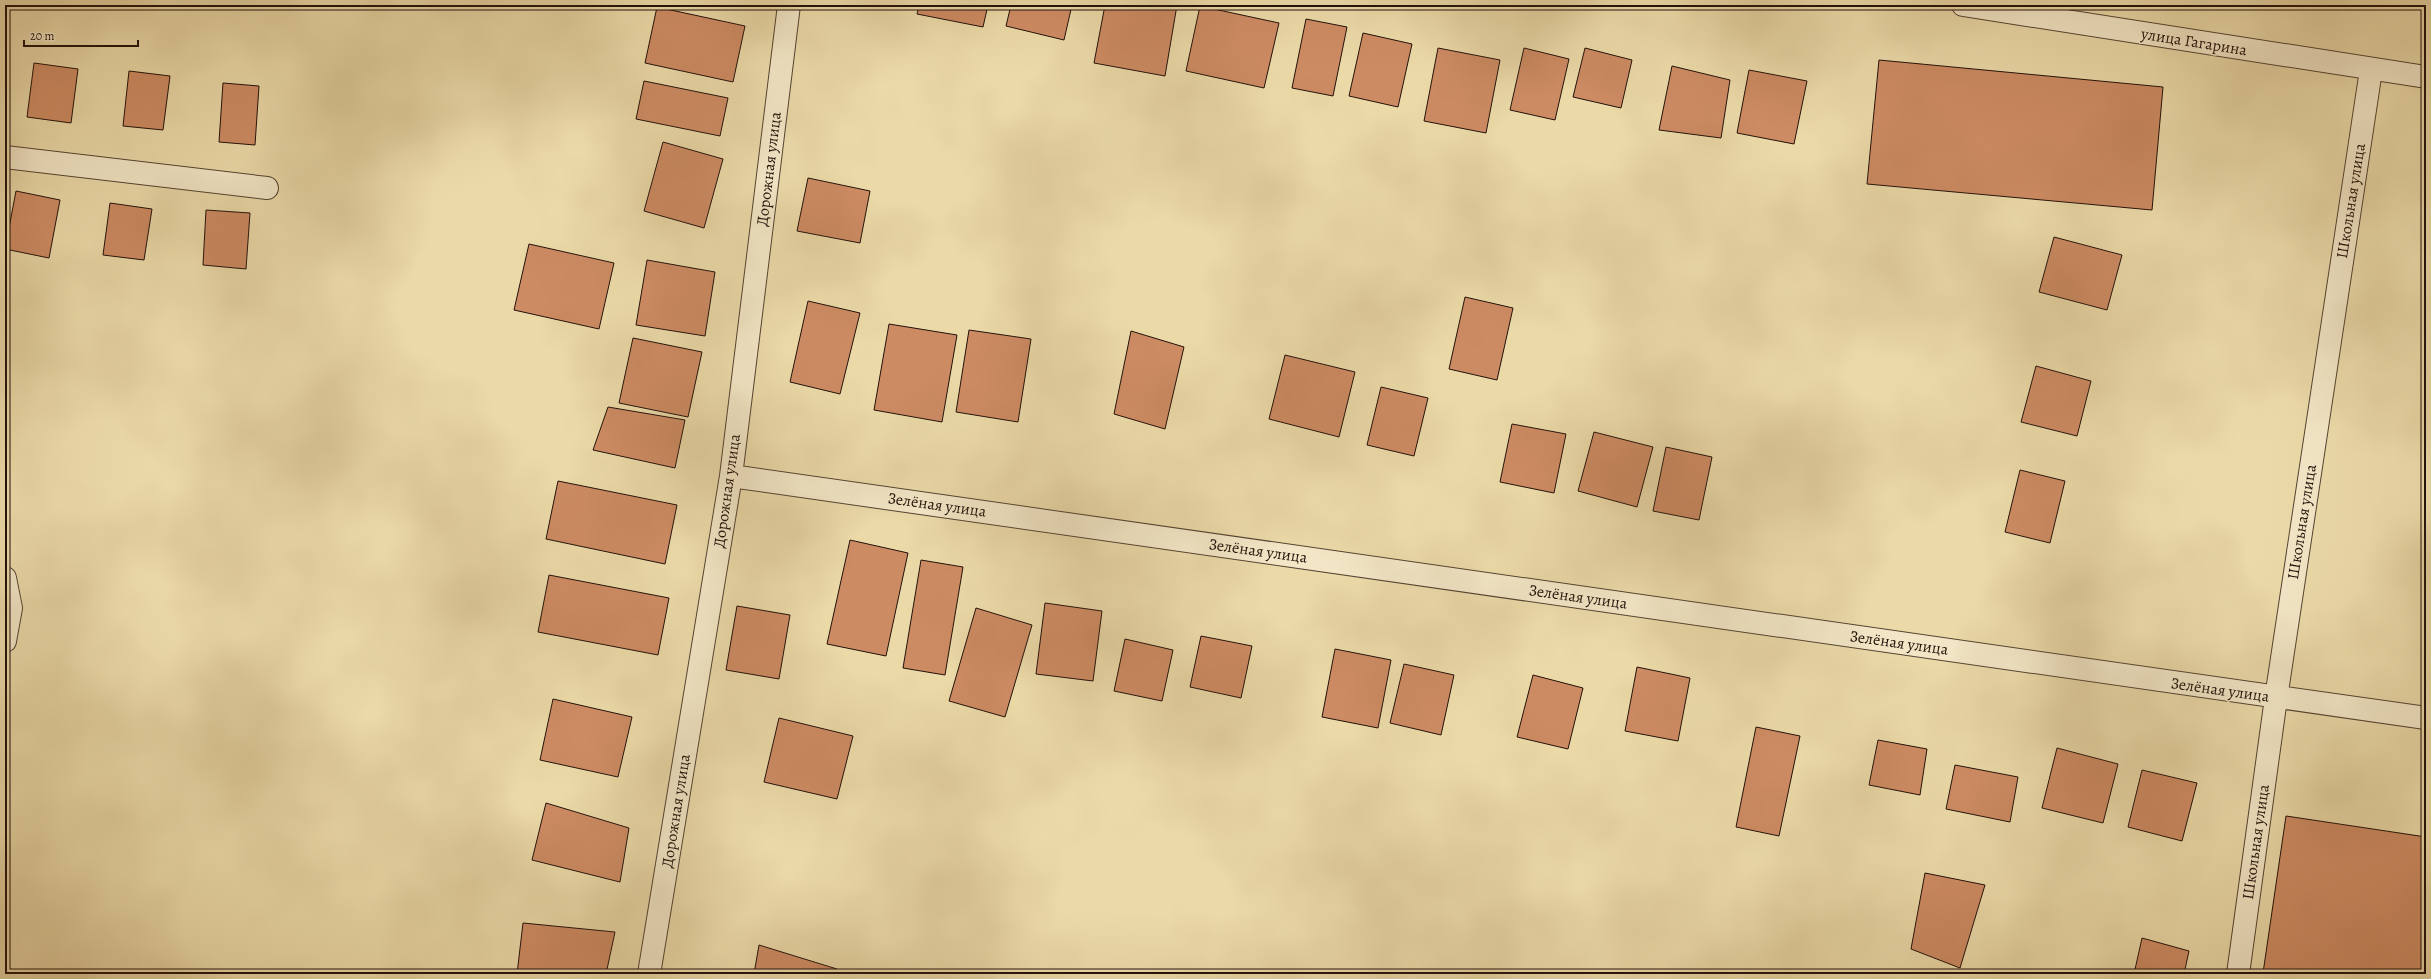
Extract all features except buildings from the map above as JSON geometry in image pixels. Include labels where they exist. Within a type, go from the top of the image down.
[{"type":"street","name":"Дорожная улица","points":[[649,974],[731,476],[789,5]]},
{"type":"street","name":"улица Гагарина","points":[[1963,5],[2370,70],[2426,77]]},
{"type":"street","name":"Школьная улица","points":[[2238,974],[2276,698],[2370,70]]},
{"type":"street","points":[[5,157],[267,188]]},
{"type":"street","name":"Зелёная улица","points":[[731,476],[2276,698],[2426,718]]},
{"type":"street","points":[[5,578],[11,608],[5,641]]}]
